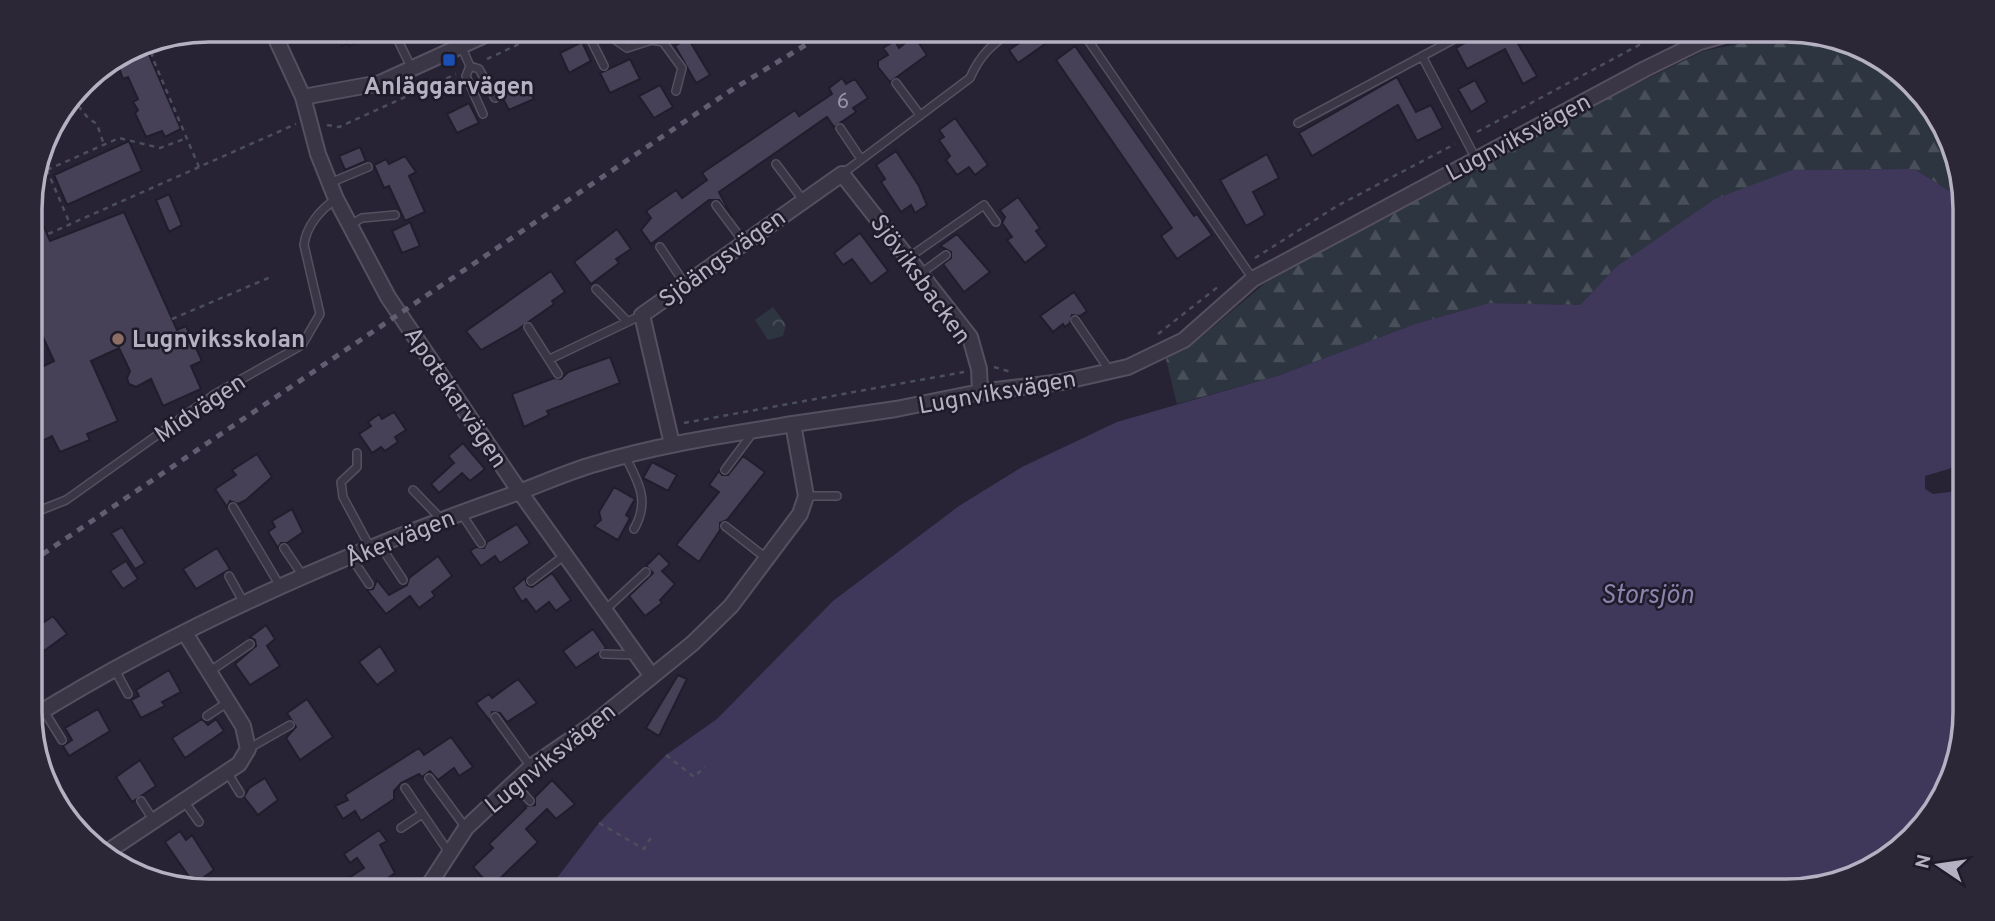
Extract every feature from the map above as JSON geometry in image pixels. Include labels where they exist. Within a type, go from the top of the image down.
[{"type":"street","name":"Apotekarvägen","points":[[278,42],[303,97],[313,124],[318,154],[336,199],[388,297],[520,492],[651,675]]},
{"type":"street","points":[[303,97],[380,83],[470,42]]},
{"type":"street","name":"Lugnviksvägen","points":[[793,424],[980,392],[1062,382],[1128,367],[1184,340],[1253,279],[1700,42]]},
{"type":"street","name":"Sjöängsvägen","points":[[672,444],[642,315],[743,241],[842,174]]},
{"type":"street","name":"Sjöviksbacken","points":[[842,174],[970,337],[979,369],[980,392]]},
{"type":"street","points":[[793,424],[806,496]]},
{"type":"street","name":"Åkervägen","points":[[42,712],[184,633],[280,586],[442,520],[594,464],[672,444],[793,424]]},
{"type":"street","name":"Lugnviksvägen","points":[[434,879],[466,828],[531,767],[592,725],[693,643],[731,606],[800,514],[806,496]]},
{"type":"street","points":[[113,848],[239,764],[248,749],[243,726],[184,633]]},
{"type":"lane","points":[[399,42],[412,69]]},
{"type":"lane","points":[[592,42],[604,66]]},
{"type":"lane","points":[[619,42],[627,48],[646,42]]},
{"type":"lane","points":[[664,42],[681,68],[676,91]]},
{"type":"lane","points":[[842,174],[970,78],[979,58],[994,42]]},
{"type":"lane","points":[[1089,42],[1253,279]]},
{"type":"lane","points":[[1298,122],[1448,42]]},
{"type":"lane","points":[[461,46],[470,66],[467,76],[483,114]]},
{"type":"lane","points":[[1422,56],[1476,159]]},
{"type":"lane","points":[[470,66],[478,69],[495,98]]},
{"type":"lane","points":[[896,83],[920,115]]},
{"type":"lane","points":[[840,128],[861,159]]},
{"type":"lane","points":[[776,164],[803,200]]},
{"type":"lane","points":[[330,183],[368,167]]},
{"type":"lane","name":"Midvägen","points":[[42,509],[65,500],[215,394],[302,345],[320,314],[304,245],[305,236],[325,206],[336,199]]},
{"type":"lane","points":[[716,205],[743,241]]},
{"type":"lane","points":[[908,258],[984,205],[996,222]]},
{"type":"lane","points":[[350,225],[362,218],[396,215]]},
{"type":"lane","points":[[660,247],[685,284]]},
{"type":"lane","points":[[920,274],[946,255]]},
{"type":"lane","points":[[596,289],[628,322]]},
{"type":"lane","points":[[550,359],[642,315]]},
{"type":"lane","points":[[1075,320],[1110,372]]},
{"type":"lane","points":[[528,327],[558,374]]},
{"type":"lane","points":[[725,470],[754,430]]},
{"type":"lane","points":[[357,453],[357,467],[341,482],[343,497],[375,547],[404,580]]},
{"type":"lane","points":[[625,456],[642,489],[644,502],[634,529]]},
{"type":"lane","points":[[413,490],[442,520]]},
{"type":"lane","points":[[806,496],[837,496]]},
{"type":"lane","points":[[233,508],[280,586]]},
{"type":"lane","points":[[461,513],[481,543]]},
{"type":"lane","points":[[725,526],[767,558]]},
{"type":"lane","points":[[284,548],[303,577]]},
{"type":"lane","points":[[531,581],[565,555]]},
{"type":"lane","points":[[351,557],[369,583]]},
{"type":"lane","points":[[604,610],[646,572]]},
{"type":"lane","points":[[229,576],[244,604]]},
{"type":"lane","points":[[209,672],[250,644]]},
{"type":"lane","points":[[604,654],[636,655]]},
{"type":"lane","points":[[115,670],[128,694]]},
{"type":"lane","points":[[207,716],[228,702]]},
{"type":"lane","points":[[495,717],[531,767]]},
{"type":"lane","points":[[42,719],[62,740]]},
{"type":"lane","points":[[248,749],[290,725]]},
{"type":"lane","points":[[227,772],[240,793]]},
{"type":"lane","points":[[429,779],[466,828]]},
{"type":"lane","points":[[514,783],[530,801]]},
{"type":"lane","points":[[405,788],[451,855]]},
{"type":"lane","points":[[184,801],[199,822]]},
{"type":"lane","points":[[141,802],[154,821]]},
{"type":"lane","points":[[401,828],[422,814]]},
{"type":"path","points":[[42,235],[295,124],[339,127],[522,42]]},
{"type":"path","points":[[152,53],[199,167]]},
{"type":"path","points":[[78,106],[97,124],[104,145]]},
{"type":"path","points":[[47,170],[104,145],[125,139],[160,148],[187,138]]},
{"type":"path","points":[[47,170],[70,224]]},
{"type":"path","points":[[172,319],[273,276]]},
{"type":"path","points":[[666,755],[694,778],[705,767]]},
{"type":"path","points":[[599,823],[644,849],[652,836]]},
{"type":"green space","points":[[1748,42],[1807,43],[1850,55],[1869,64],[1904,91],[1931,126],[1947,166],[1952,193],[1914,169],[1792,170],[1616,267],[1580,305],[1489,303],[1415,324],[1280,375],[1177,404],[1166,359],[1201,337],[1269,280],[1567,118],[1704,51]]},
{"type":"green space","points":[[773,307],[786,325],[783,336],[768,340],[755,320]]},
{"type":"water","name":"Storsjön","points":[[1914,169],[1952,193],[1953,468],[1925,476],[1925,489],[1933,494],[1953,492],[1952,733],[1944,765],[1931,795],[1904,830],[1879,851],[1839,870],[1797,879],[556,879],[599,823],[626,795],[666,755],[717,719],[833,601],[959,506],[1022,467],[1117,422],[1280,375],[1415,324],[1489,303],[1580,305],[1616,267],[1715,199],[1792,170]]},
{"type":"building","points":[[340,42],[357,42],[349,46],[348,43],[342,46]]},
{"type":"building","points":[[582,42],[591,61],[569,73],[560,53]]},
{"type":"building","points":[[682,42],[690,42],[710,75],[696,83],[675,46]]},
{"type":"building","points":[[896,42],[899,48],[906,42],[918,42],[927,55],[890,82],[878,67],[878,61],[888,55],[883,48]]},
{"type":"building","points":[[1021,42],[1048,42],[1018,63],[1009,50]]},
{"type":"building","points":[[1467,42],[1517,42],[1537,76],[1523,84],[1505,49],[1467,69],[1456,48]]},
{"type":"building","points":[[1075,46],[1194,216],[1197,214],[1212,235],[1177,259],[1161,236],[1172,228],[1056,60]]},
{"type":"building","points":[[149,54],[181,129],[165,137],[162,131],[146,137],[135,113],[138,110],[133,102],[138,99],[128,77],[123,79],[119,68]]},
{"type":"building","points":[[630,59],[640,79],[610,93],[600,73]]},
{"type":"building","points":[[1397,77],[1416,112],[1431,105],[1443,128],[1417,141],[1398,105],[1312,156],[1299,133]]},
{"type":"building","points":[[842,78],[846,84],[855,79],[868,98],[853,108],[856,112],[834,127],[827,117],[719,192],[732,217],[719,200],[709,200],[651,244],[641,230],[651,218],[646,211],[676,190],[682,198],[707,180],[702,173],[795,110],[799,116],[832,94],[829,88]]},
{"type":"building","points":[[525,80],[534,99],[509,110],[499,91]]},
{"type":"building","points":[[1475,80],[1487,102],[1471,112],[1458,89]]},
{"type":"building","points":[[660,85],[673,107],[654,118],[639,96]]},
{"type":"building","points":[[469,103],[479,123],[457,133],[447,114]]},
{"type":"building","points":[[955,118],[988,165],[975,175],[969,167],[957,175],[946,160],[950,156],[939,140],[944,137],[939,130]]},
{"type":"building","points":[[129,141],[142,171],[67,205],[54,175]]},
{"type":"building","points":[[360,147],[366,161],[345,170],[339,156]]},
{"type":"building","points":[[896,151],[919,186],[927,205],[915,213],[911,205],[901,212],[881,182],[885,179],[876,165]]},
{"type":"building","points":[[1267,154],[1279,178],[1253,192],[1265,215],[1246,226],[1220,180]]},
{"type":"building","points":[[405,156],[416,172],[409,176],[425,212],[405,221],[389,186],[384,188],[374,165],[386,159],[389,164]]},
{"type":"building","points":[[169,194],[182,225],[169,232],[156,200]]},
{"type":"building","points":[[1018,197],[1040,228],[1036,231],[1047,246],[1025,263],[1007,240],[1012,237],[1002,223],[1005,217],[1000,210]]},
{"type":"building","name":"Lugnviksskolan","points":[[124,212],[177,330],[186,326],[202,361],[191,366],[201,389],[163,406],[151,379],[136,387],[129,384],[127,378],[130,371],[119,348],[91,361],[118,421],[87,434],[90,440],[60,452],[52,436],[42,441],[42,367],[54,361],[42,335],[42,222],[50,241]]},
{"type":"building","points":[[410,222],[420,246],[402,253],[392,231]]},
{"type":"building","points":[[617,229],[631,249],[616,259],[619,263],[591,284],[574,262]]},
{"type":"building","points":[[860,233],[888,271],[871,284],[852,259],[843,265],[834,253]]},
{"type":"building","points":[[957,234],[990,272],[964,292],[943,264],[951,258],[951,252],[940,246]]},
{"type":"building","points":[[551,271],[565,292],[552,301],[554,304],[517,330],[481,350],[466,331]]},
{"type":"building","points":[[1074,292],[1087,311],[1080,316],[1072,315],[1070,323],[1065,327],[1063,324],[1053,332],[1040,316]]},
{"type":"building","points":[[610,357],[620,383],[547,411],[549,415],[524,427],[512,394],[554,378],[561,379],[568,372]]},
{"type":"building","points":[[394,412],[406,430],[395,437],[398,442],[385,451],[381,447],[372,453],[359,434],[371,426],[368,422],[379,414],[382,419]]},
{"type":"building","points":[[463,443],[485,469],[470,481],[462,473],[439,493],[431,484],[454,463],[448,456]]},
{"type":"building","points":[[257,454],[272,477],[246,500],[238,504],[230,501],[227,507],[215,489],[236,475],[232,470]]},
{"type":"building","points":[[743,456],[765,472],[727,520],[720,523],[720,530],[699,562],[676,545],[719,492],[709,485],[719,471],[722,475],[728,475]]},
{"type":"building","points":[[652,462],[677,475],[668,491],[643,478]]},
{"type":"building","points":[[614,487],[635,499],[626,515],[630,518],[618,540],[594,526],[601,520],[599,512]]},
{"type":"building","points":[[292,509],[303,532],[287,543],[281,543],[278,548],[268,532],[275,527],[272,521]]},
{"type":"building","points":[[517,524],[530,543],[500,563],[495,556],[481,566],[470,551],[476,547],[484,548],[487,542]]},
{"type":"building","points":[[122,527],[145,563],[135,569],[111,533]]},
{"type":"building","points":[[217,548],[230,569],[196,589],[183,569]]},
{"type":"building","points":[[659,553],[670,564],[662,571],[675,584],[660,600],[662,603],[645,616],[629,596],[653,573],[646,566]]},
{"type":"building","points":[[438,556],[452,576],[432,592],[435,596],[419,608],[410,596],[386,614],[367,590],[373,589],[377,580],[389,595],[407,585],[409,578]]},
{"type":"building","points":[[126,561],[138,579],[123,589],[110,571]]},
{"type":"building","points":[[552,573],[571,600],[556,611],[549,602],[536,612],[526,599],[522,602],[513,588],[525,578],[527,585],[532,587]]},
{"type":"building","points":[[53,616],[67,634],[44,651],[42,648],[42,624]]},
{"type":"building","points":[[266,625],[275,639],[267,646],[280,666],[250,685],[235,664],[256,646],[255,640],[250,637]]},
{"type":"building","points":[[593,629],[606,648],[576,668],[563,651]]},
{"type":"building","points":[[380,646],[396,671],[377,685],[359,662]]},
{"type":"building","points":[[169,670],[181,692],[162,702],[165,706],[141,718],[131,700],[139,696],[136,690]]},
{"type":"building","points":[[678,675],[687,679],[659,736],[646,728]]},
{"type":"building","points":[[518,679],[537,703],[507,722],[500,713],[492,712],[490,721],[476,703],[489,694],[492,698]]},
{"type":"building","points":[[307,699],[333,737],[300,760],[286,738],[296,727],[287,713]]},
{"type":"building","points":[[98,709],[110,731],[69,756],[63,746],[72,740],[65,728]]},
{"type":"building","points":[[202,719],[208,725],[216,719],[224,731],[185,758],[172,738]]},
{"type":"building","points":[[451,737],[473,767],[459,776],[454,768],[438,780],[430,771],[422,777],[419,774],[401,783],[394,791],[394,799],[361,821],[355,811],[343,819],[335,806],[348,800],[345,795],[419,748],[424,755]]},
{"type":"building","points":[[140,760],[156,786],[132,802],[116,777]]},
{"type":"building","points":[[265,778],[278,800],[258,815],[244,797],[249,788]]},
{"type":"building","points":[[552,780],[575,804],[556,819],[547,809],[526,829],[538,842],[499,879],[484,879],[473,867],[493,848],[489,844],[526,808],[524,806],[535,805],[535,797]]},
{"type":"building","points":[[379,830],[387,841],[380,845],[395,873],[387,879],[347,879],[364,868],[357,858],[350,863],[344,854]]},
{"type":"building","points":[[180,831],[186,840],[192,835],[214,870],[202,879],[190,878],[165,842]]},
{"type":"railway","points":[[42,555],[730,91],[810,42]]},
{"type":"place","name":"Anläggarvägen","points":[[449,60]]},
{"type":"place","name":"Lugnviksskolan","points":[[118,339]]}]
